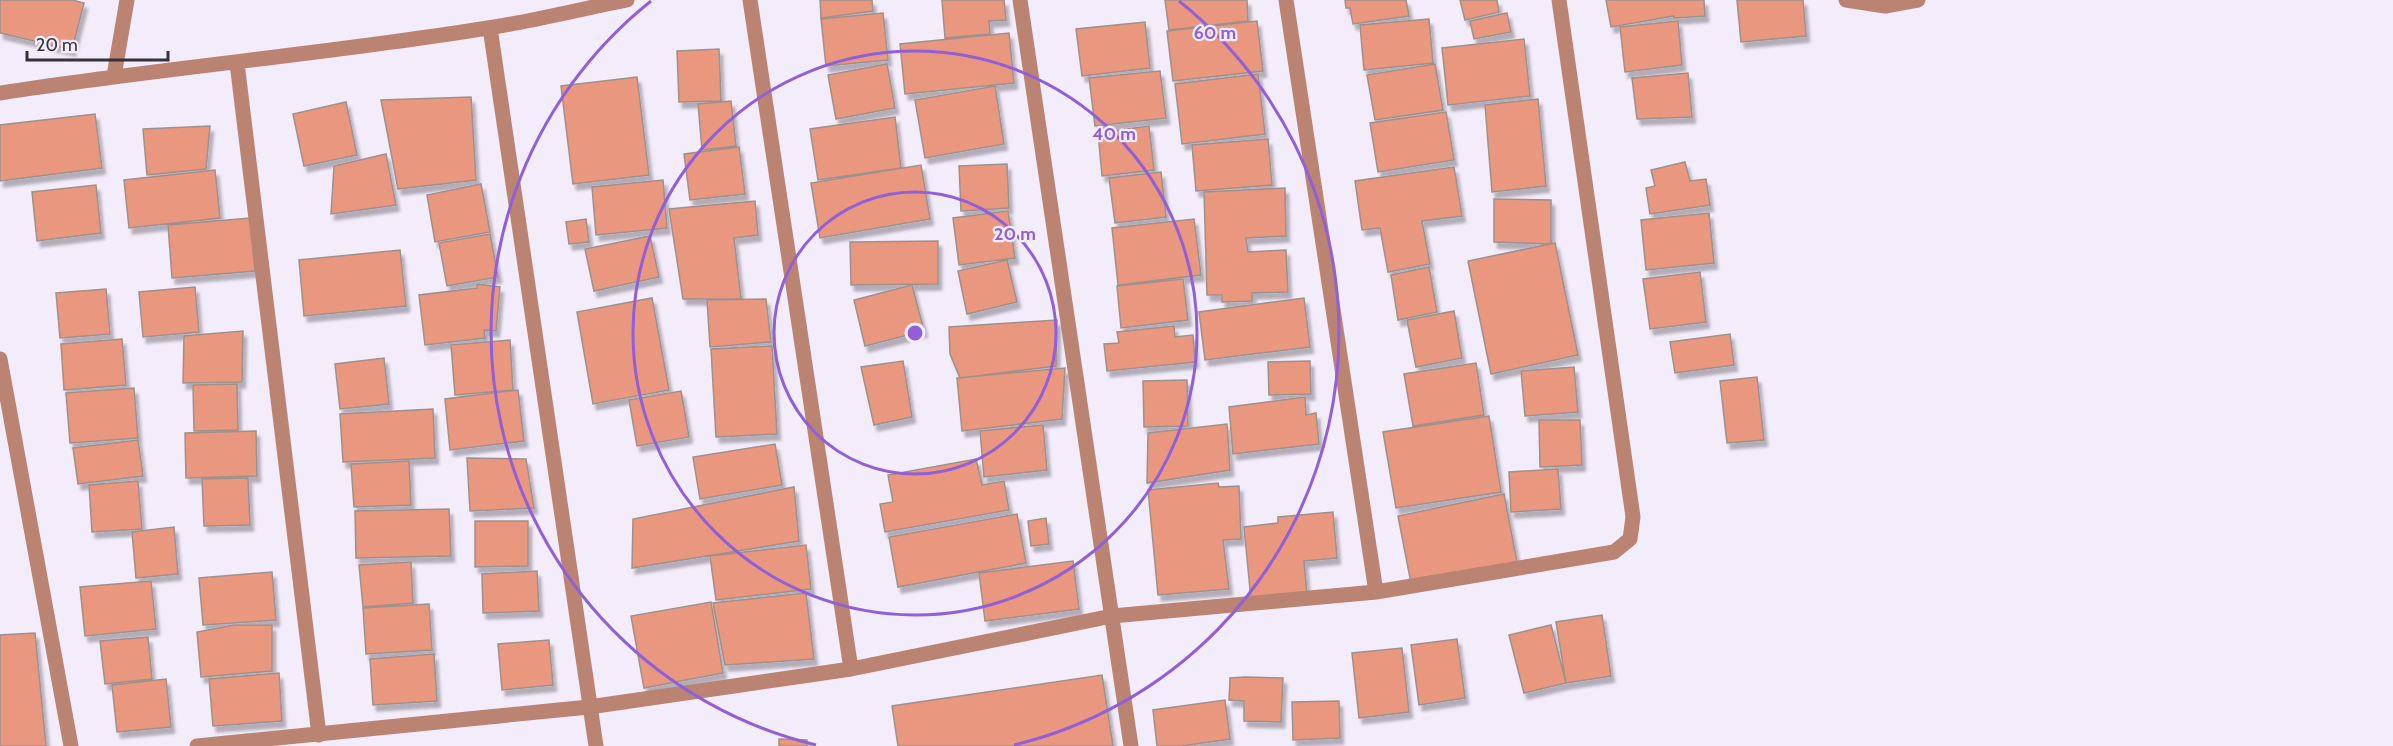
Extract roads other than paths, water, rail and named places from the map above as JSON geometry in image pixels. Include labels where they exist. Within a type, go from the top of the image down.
[{"type":"street","points":[[114,75],[127,0]]},
{"type":"street","points":[[0,93],[114,75],[237,63],[490,28],[627,0]]},
{"type":"street","points":[[750,0],[851,669]]},
{"type":"street","points":[[1020,0],[1131,746]]},
{"type":"street","points":[[1286,0],[1376,592]]},
{"type":"street","points":[[197,746],[589,707],[851,669],[1112,616],[1376,592],[1614,552],[1630,539],[1633,517],[1559,0]]},
{"type":"street","points":[[1846,0],[1885,6],[1918,0]]},
{"type":"street","points":[[490,28],[596,746]]},
{"type":"street","points":[[237,63],[319,735]]},
{"type":"street","points":[[0,359],[71,746]]}]
